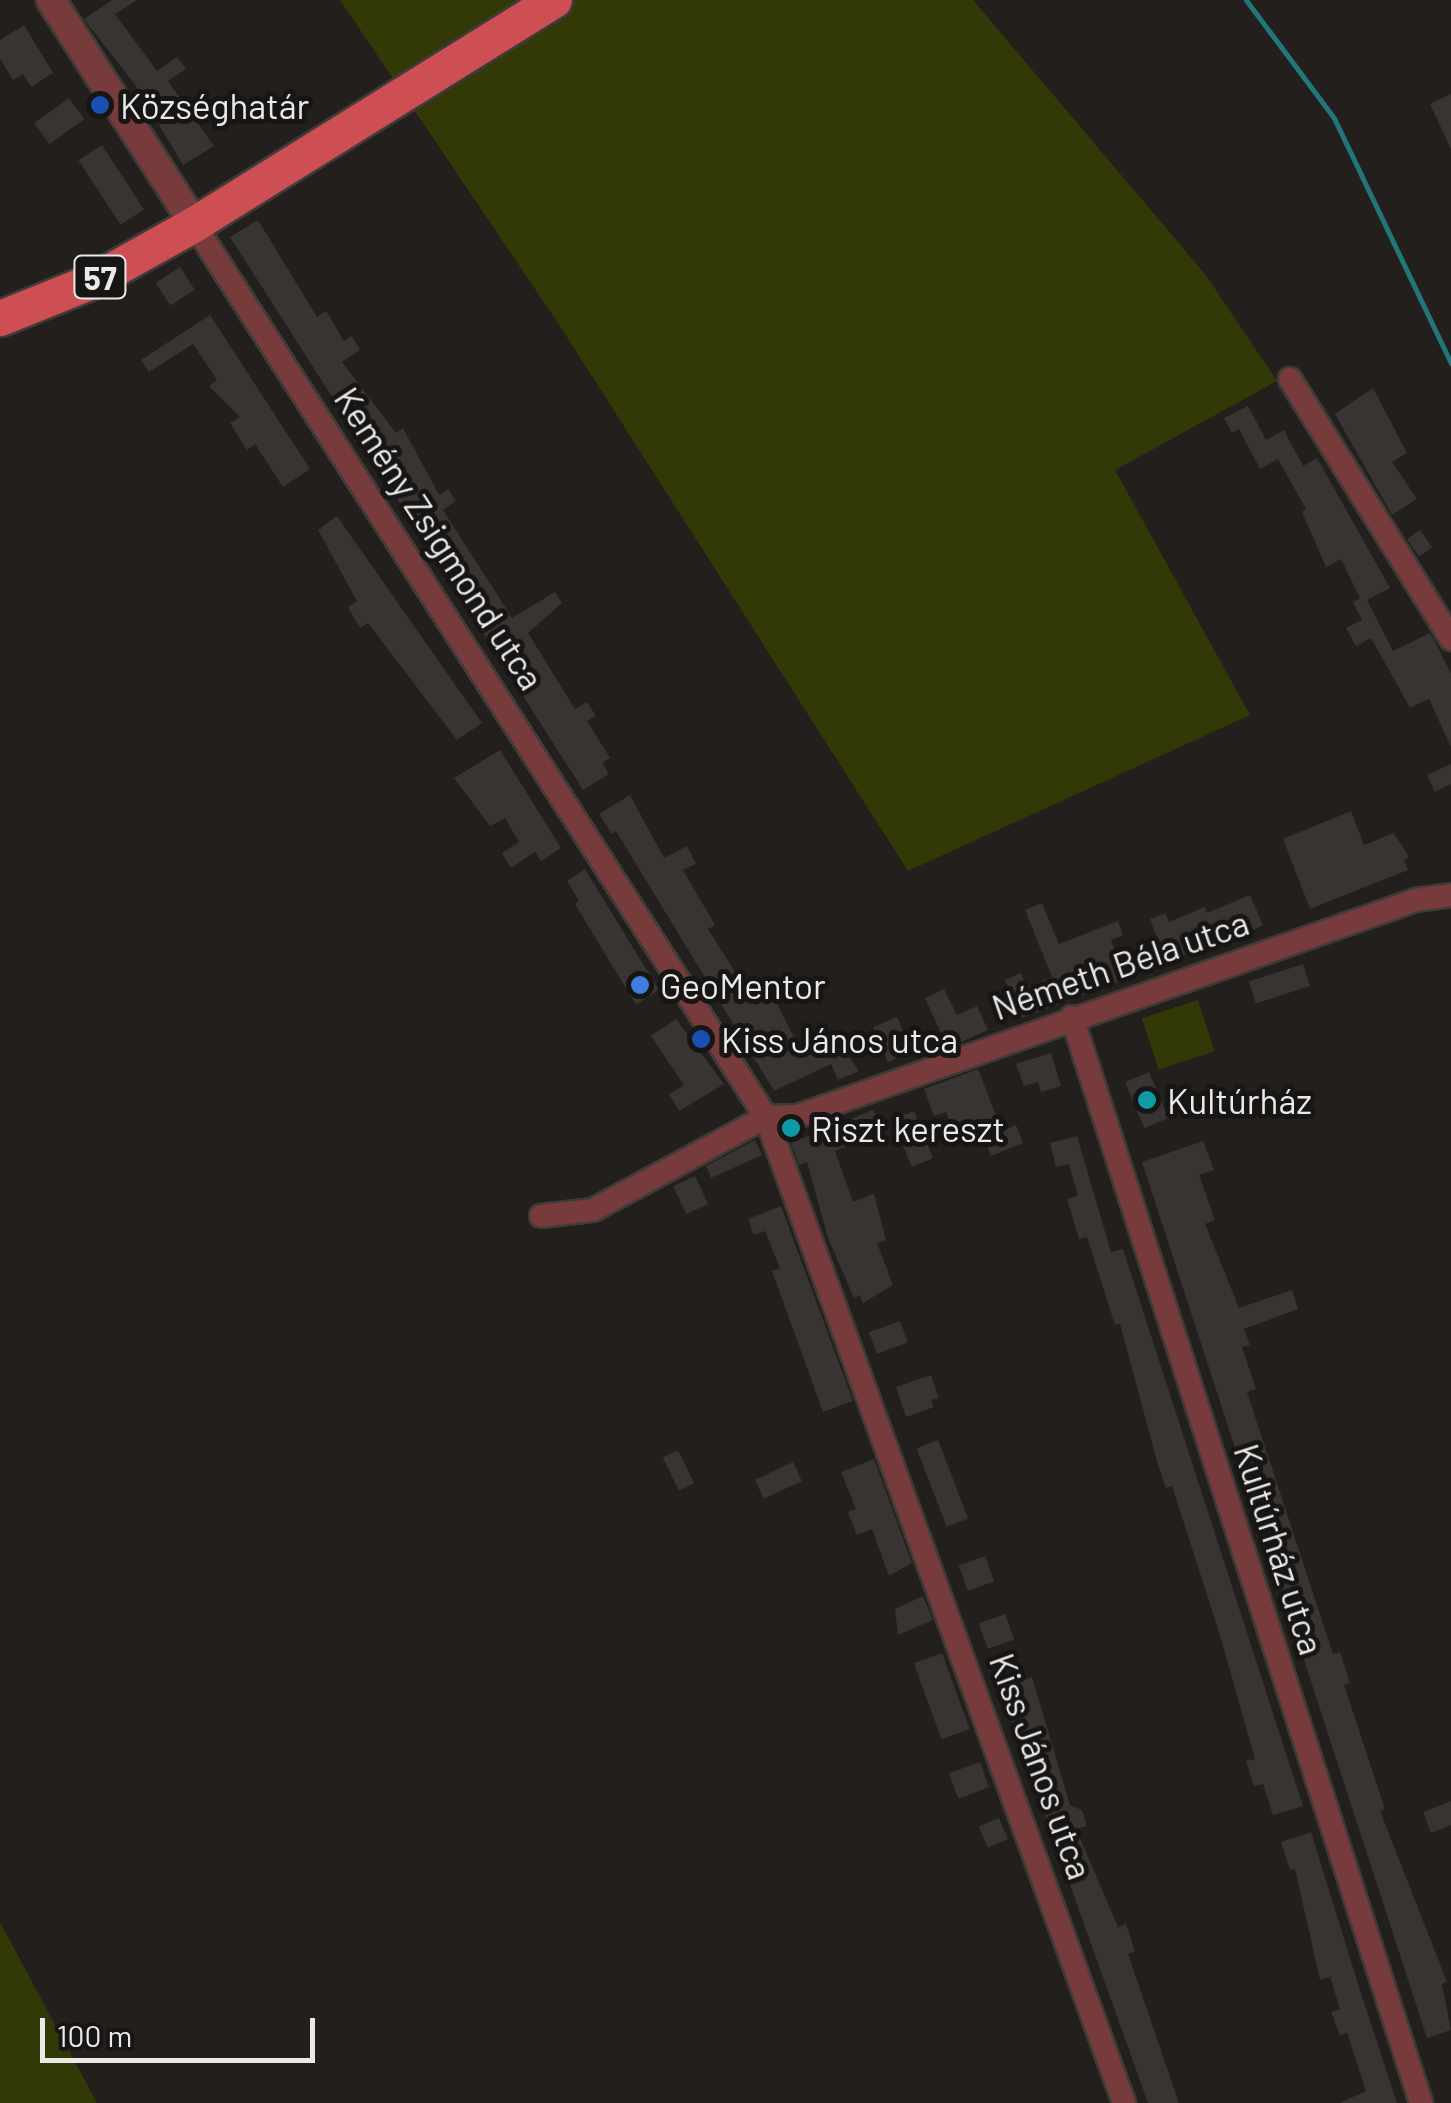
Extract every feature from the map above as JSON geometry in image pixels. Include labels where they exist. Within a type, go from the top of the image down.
[{"type":"main road","name":"57","points":[[0,318],[94,280],[194,224],[554,0]]},
{"type":"street","name":"Kemény Zsigmond utca","points":[[51,0],[766,1116]]},
{"type":"street","points":[[1290,380],[1451,639]]},
{"type":"street","name":"Németh Béla utca","points":[[541,1216],[594,1210],[766,1116],[798,1116],[1072,1017],[1416,900],[1451,895]]},
{"type":"street","name":"Kultúrház utca","points":[[1072,1017],[1420,2103]]},
{"type":"street","name":"Kiss János utca","points":[[766,1116],[1124,2103]]},
{"type":"green space","points":[[340,0],[973,0],[1205,274],[1277,381],[1115,470],[1250,715],[908,871],[558,323]]},
{"type":"green space","points":[[1198,1000],[1215,1051],[1159,1070],[1142,1018]]},
{"type":"green space","points":[[0,1922],[97,2103],[0,2103]]},
{"type":"building","points":[[112,0],[137,0],[115,14],[157,71],[177,57],[186,69],[168,81],[214,146],[183,165],[136,86],[84,19]]},
{"type":"building","points":[[24,25],[53,73],[31,87],[23,74],[13,80],[0,59],[0,40]]},
{"type":"building","points":[[1451,94],[1451,149],[1430,104]]},
{"type":"building","points":[[69,98],[84,119],[49,144],[34,123]]},
{"type":"building","points":[[102,145],[144,210],[120,225],[79,160]]},
{"type":"building","points":[[258,220],[317,317],[326,311],[344,341],[352,336],[360,350],[342,362],[396,433],[403,428],[439,495],[448,489],[456,501],[443,510],[512,618],[555,592],[562,603],[528,633],[575,709],[587,702],[596,716],[587,721],[610,758],[602,763],[609,774],[583,790],[230,237]]},
{"type":"building","points":[[180,267],[195,290],[170,305],[156,283]]},
{"type":"building","points":[[210,315],[310,469],[283,487],[255,444],[247,450],[230,423],[240,417],[209,386],[217,380],[193,344],[149,372],[141,360]]},
{"type":"building","points":[[1373,388],[1407,453],[1392,462],[1417,499],[1392,515],[1335,414]]},
{"type":"building","points":[[1248,406],[1266,440],[1284,430],[1303,466],[1317,458],[1390,588],[1367,600],[1393,651],[1430,633],[1436,643],[1451,674],[1451,747],[1429,699],[1410,708],[1371,638],[1356,646],[1346,628],[1362,620],[1353,602],[1360,598],[1341,559],[1326,567],[1302,512],[1306,509],[1278,459],[1260,469],[1239,429],[1232,433],[1224,418]]},
{"type":"building","points":[[337,516],[482,723],[457,740],[368,623],[360,628],[348,607],[357,601],[318,530]]},
{"type":"building","points":[[1420,530],[1432,547],[1419,556],[1407,539]]},
{"type":"building","points":[[500,750],[561,848],[541,861],[535,852],[511,868],[502,853],[519,842],[505,818],[490,826],[454,778]]},
{"type":"building","points":[[1451,764],[1451,784],[1435,792],[1427,775]]},
{"type":"building","points":[[630,795],[664,858],[687,846],[696,864],[683,870],[715,925],[708,929],[756,1005],[773,996],[804,1057],[839,1042],[859,1071],[838,1080],[831,1064],[774,1091],[616,831],[612,834],[599,814]]},
{"type":"building","points":[[1351,811],[1364,845],[1394,833],[1409,857],[1404,860],[1408,870],[1310,909],[1283,839]]},
{"type":"building","points":[[585,869],[659,990],[636,1005],[575,904],[579,901],[567,881]]},
{"type":"building","points":[[1250,895],[1263,925],[1204,953],[1201,948],[1166,962],[1150,919],[1166,913],[1169,922],[1205,907],[1207,913]]},
{"type":"building","points":[[1042,903],[1059,944],[1118,921],[1123,935],[1111,940],[1126,979],[1022,1018],[1005,980],[1021,973],[1027,987],[1052,977],[1025,910]]},
{"type":"building","points":[[1303,964],[1310,986],[1256,1003],[1249,982]]},
{"type":"building","points":[[944,989],[957,1015],[977,1006],[988,1030],[948,1048],[925,998]]},
{"type":"building","points":[[897,1017],[912,1052],[888,1062],[873,1027]]},
{"type":"building","points":[[676,1019],[724,1084],[679,1111],[669,1094],[684,1085],[651,1036]]},
{"type":"building","points":[[1051,1053],[1061,1086],[1041,1092],[1038,1082],[1024,1086],[1016,1064]]},
{"type":"building","points":[[978,1069],[1002,1131],[1016,1125],[1023,1143],[991,1156],[979,1126],[955,1135],[946,1112],[934,1116],[924,1089]]},
{"type":"building","name":"Kultúrház","points":[[1149,1072],[1169,1118],[1145,1128],[1125,1082]]},
{"type":"building","points":[[873,1110],[882,1132],[835,1151],[853,1202],[874,1194],[886,1240],[877,1243],[893,1285],[863,1303],[860,1295],[854,1298],[828,1238],[807,1162],[799,1165],[791,1143]]},
{"type":"building","points":[[914,1111],[933,1158],[912,1167],[893,1120]]},
{"type":"building","points":[[1077,1136],[1111,1252],[1123,1249],[1303,1806],[1273,1815],[1263,1784],[1254,1786],[1246,1761],[1255,1759],[1219,1632],[1172,1486],[1166,1488],[1158,1465],[1120,1324],[1115,1325],[1087,1237],[1079,1239],[1067,1199],[1078,1196],[1069,1164],[1056,1167],[1050,1143]]},
{"type":"building","points":[[755,1140],[762,1155],[711,1178],[706,1166]]},
{"type":"building","points":[[1203,1141],[1214,1170],[1199,1175],[1215,1220],[1205,1224],[1239,1308],[1292,1290],[1298,1309],[1244,1329],[1250,1345],[1242,1347],[1256,1389],[1247,1392],[1333,1654],[1340,1652],[1350,1683],[1344,1685],[1385,1809],[1380,1811],[1447,1982],[1442,1984],[1451,2030],[1427,2038],[1142,1162]]},
{"type":"building","points":[[695,1176],[708,1204],[686,1214],[673,1186]]},
{"type":"building","points":[[781,1206],[853,1401],[823,1412],[772,1271],[780,1268],[765,1231],[754,1235],[748,1219]]},
{"type":"building","points":[[900,1321],[908,1343],[877,1354],[869,1332]]},
{"type":"building","points":[[931,1375],[939,1398],[931,1400],[934,1407],[906,1417],[896,1387]]},
{"type":"building","points":[[938,1440],[968,1518],[947,1527],[917,1448]]},
{"type":"building","points":[[678,1450],[694,1483],[679,1491],[663,1457]]},
{"type":"building","points":[[874,1459],[912,1563],[889,1576],[872,1529],[857,1535],[848,1512],[856,1509],[841,1472]]},
{"type":"building","points":[[793,1462],[802,1481],[764,1499],[755,1480]]},
{"type":"building","points":[[985,1556],[994,1581],[968,1591],[959,1566]]},
{"type":"building","points":[[923,1596],[933,1620],[898,1635],[895,1609]]},
{"type":"building","points":[[1005,1614],[1014,1639],[988,1649],[979,1624]]},
{"type":"building","points":[[942,1653],[970,1729],[942,1739],[914,1663]]},
{"type":"building","points":[[1032,1677],[1070,1805],[1082,1810],[1087,1826],[1076,1829],[1118,1927],[1126,1924],[1135,1951],[1128,1954],[1179,2103],[1148,2103],[1015,1731],[1002,1688]]},
{"type":"building","points":[[980,1762],[989,1787],[958,1799],[949,1773]]},
{"type":"building","points":[[1451,1801],[1451,1825],[1431,1833],[1423,1812]]},
{"type":"building","points":[[999,1818],[1008,1839],[988,1848],[979,1827]]},
{"type":"building","points":[[1311,1832],[1397,2103],[1340,2103],[1366,2091],[1347,2033],[1340,2035],[1331,2012],[1340,2009],[1330,1977],[1320,1980],[1295,1869],[1290,1870],[1281,1842]]},
{"type":"waterway","points":[[1246,0],[1334,118],[1451,363]]},
{"type":"place","name":"Községhatár","points":[[100,105]]},
{"type":"place","name":"GeoMentor","points":[[640,985]]},
{"type":"place","name":"Kiss János utca","points":[[701,1039]]},
{"type":"place","name":"Kultúrház","points":[[1147,1100]]},
{"type":"place","name":"Riszt kereszt","points":[[791,1128]]}]
